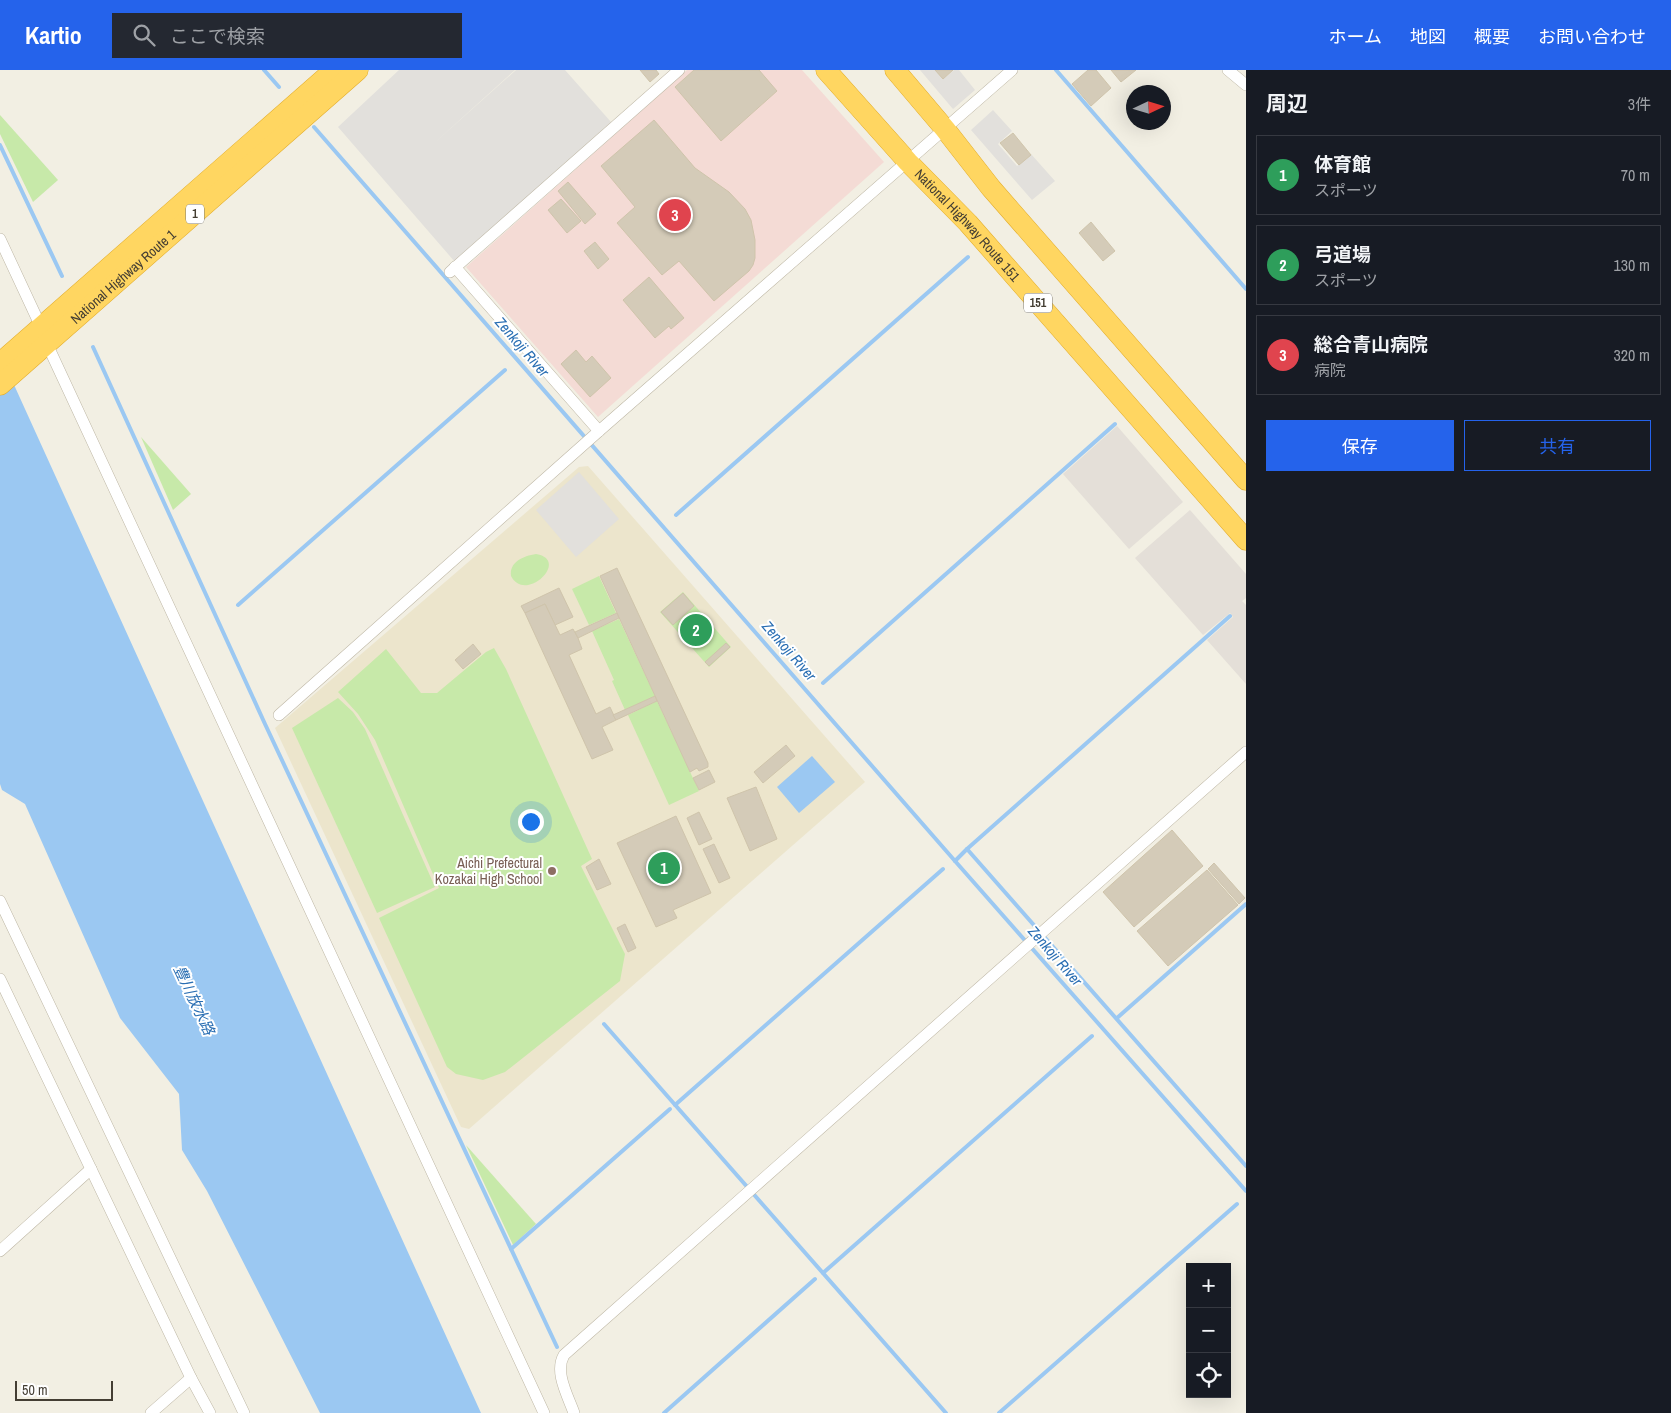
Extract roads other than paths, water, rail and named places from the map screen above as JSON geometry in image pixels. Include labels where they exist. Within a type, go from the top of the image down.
[{"type":"highway","name":"National Highway Route 1","points":[[0,385],[27,351],[334,70]]},
{"type":"highway","name":"National Highway Route 1","points":[[44,336],[358,70]]},
{"type":"highway","name":"National Highway Route 151","points":[[826,70],[908,162],[974,231],[1246,540]]},
{"type":"highway","points":[[895,70],[945,129],[991,188],[1243,472]]},
{"type":"highway","name":"National Highway Route 1","points":[[0,363],[27,351]]},
{"type":"street","points":[[596,434],[452,270],[679,70]]},
{"type":"street","points":[[279,715],[581,447],[1012,70]]},
{"type":"street","points":[[1228,70],[1246,85]]},
{"type":"street","points":[[0,239],[544,1413]]},
{"type":"street","points":[[574,1413],[561,1376],[560,1364],[564,1356],[1246,752]]},
{"type":"street","points":[[0,901],[244,1413]]},
{"type":"street","points":[[0,979],[191,1378],[210,1413]]},
{"type":"street","points":[[0,1251],[91,1169]]},
{"type":"street","points":[[151,1413],[191,1378]]},
{"type":"water","name":"豊川放水路","points":[[0,358],[15,387],[481,1413],[320,1413],[207,1191],[182,1150],[179,1094],[120,1018],[25,804],[2,790],[0,784]]},
{"type":"water","points":[[812,756],[835,782],[799,813],[777,787]]},
{"type":"waterway","name":"Zenkoji River","points":[[264,70],[279,87]]},
{"type":"waterway","points":[[1056,70],[1246,289]]},
{"type":"waterway","name":"Zenkoji River","points":[[314,127],[1246,1191]]},
{"type":"waterway","points":[[0,145],[62,276]]},
{"type":"waterway","points":[[676,515],[968,257]]},
{"type":"waterway","points":[[93,347],[265,724],[557,1347]]},
{"type":"waterway","points":[[238,605],[505,370]]},
{"type":"waterway","points":[[823,683],[1115,424]]},
{"type":"waterway","points":[[967,849],[1230,616]]},
{"type":"waterway","points":[[955,861],[967,849],[1246,1166]]},
{"type":"waterway","points":[[675,1105],[943,869]]},
{"type":"waterway","points":[[1117,1018],[1246,904]]},
{"type":"waterway","points":[[604,1024],[946,1413]]},
{"type":"waterway","points":[[823,1273],[1092,1036]]},
{"type":"waterway","points":[[511,1249],[670,1109]]},
{"type":"waterway","points":[[999,1413],[1237,1204]]},
{"type":"waterway","points":[[664,1413],[815,1279]]},
{"type":"place","name":"総合青山病院","points":[[675,215]]},
{"type":"place","name":"弓道場","points":[[696,630]]},
{"type":"place","name":"体育館","points":[[664,868]]},
{"type":"place","name":"Aichi Prefectural Kozakai High School","points":[[552,871]]}]
